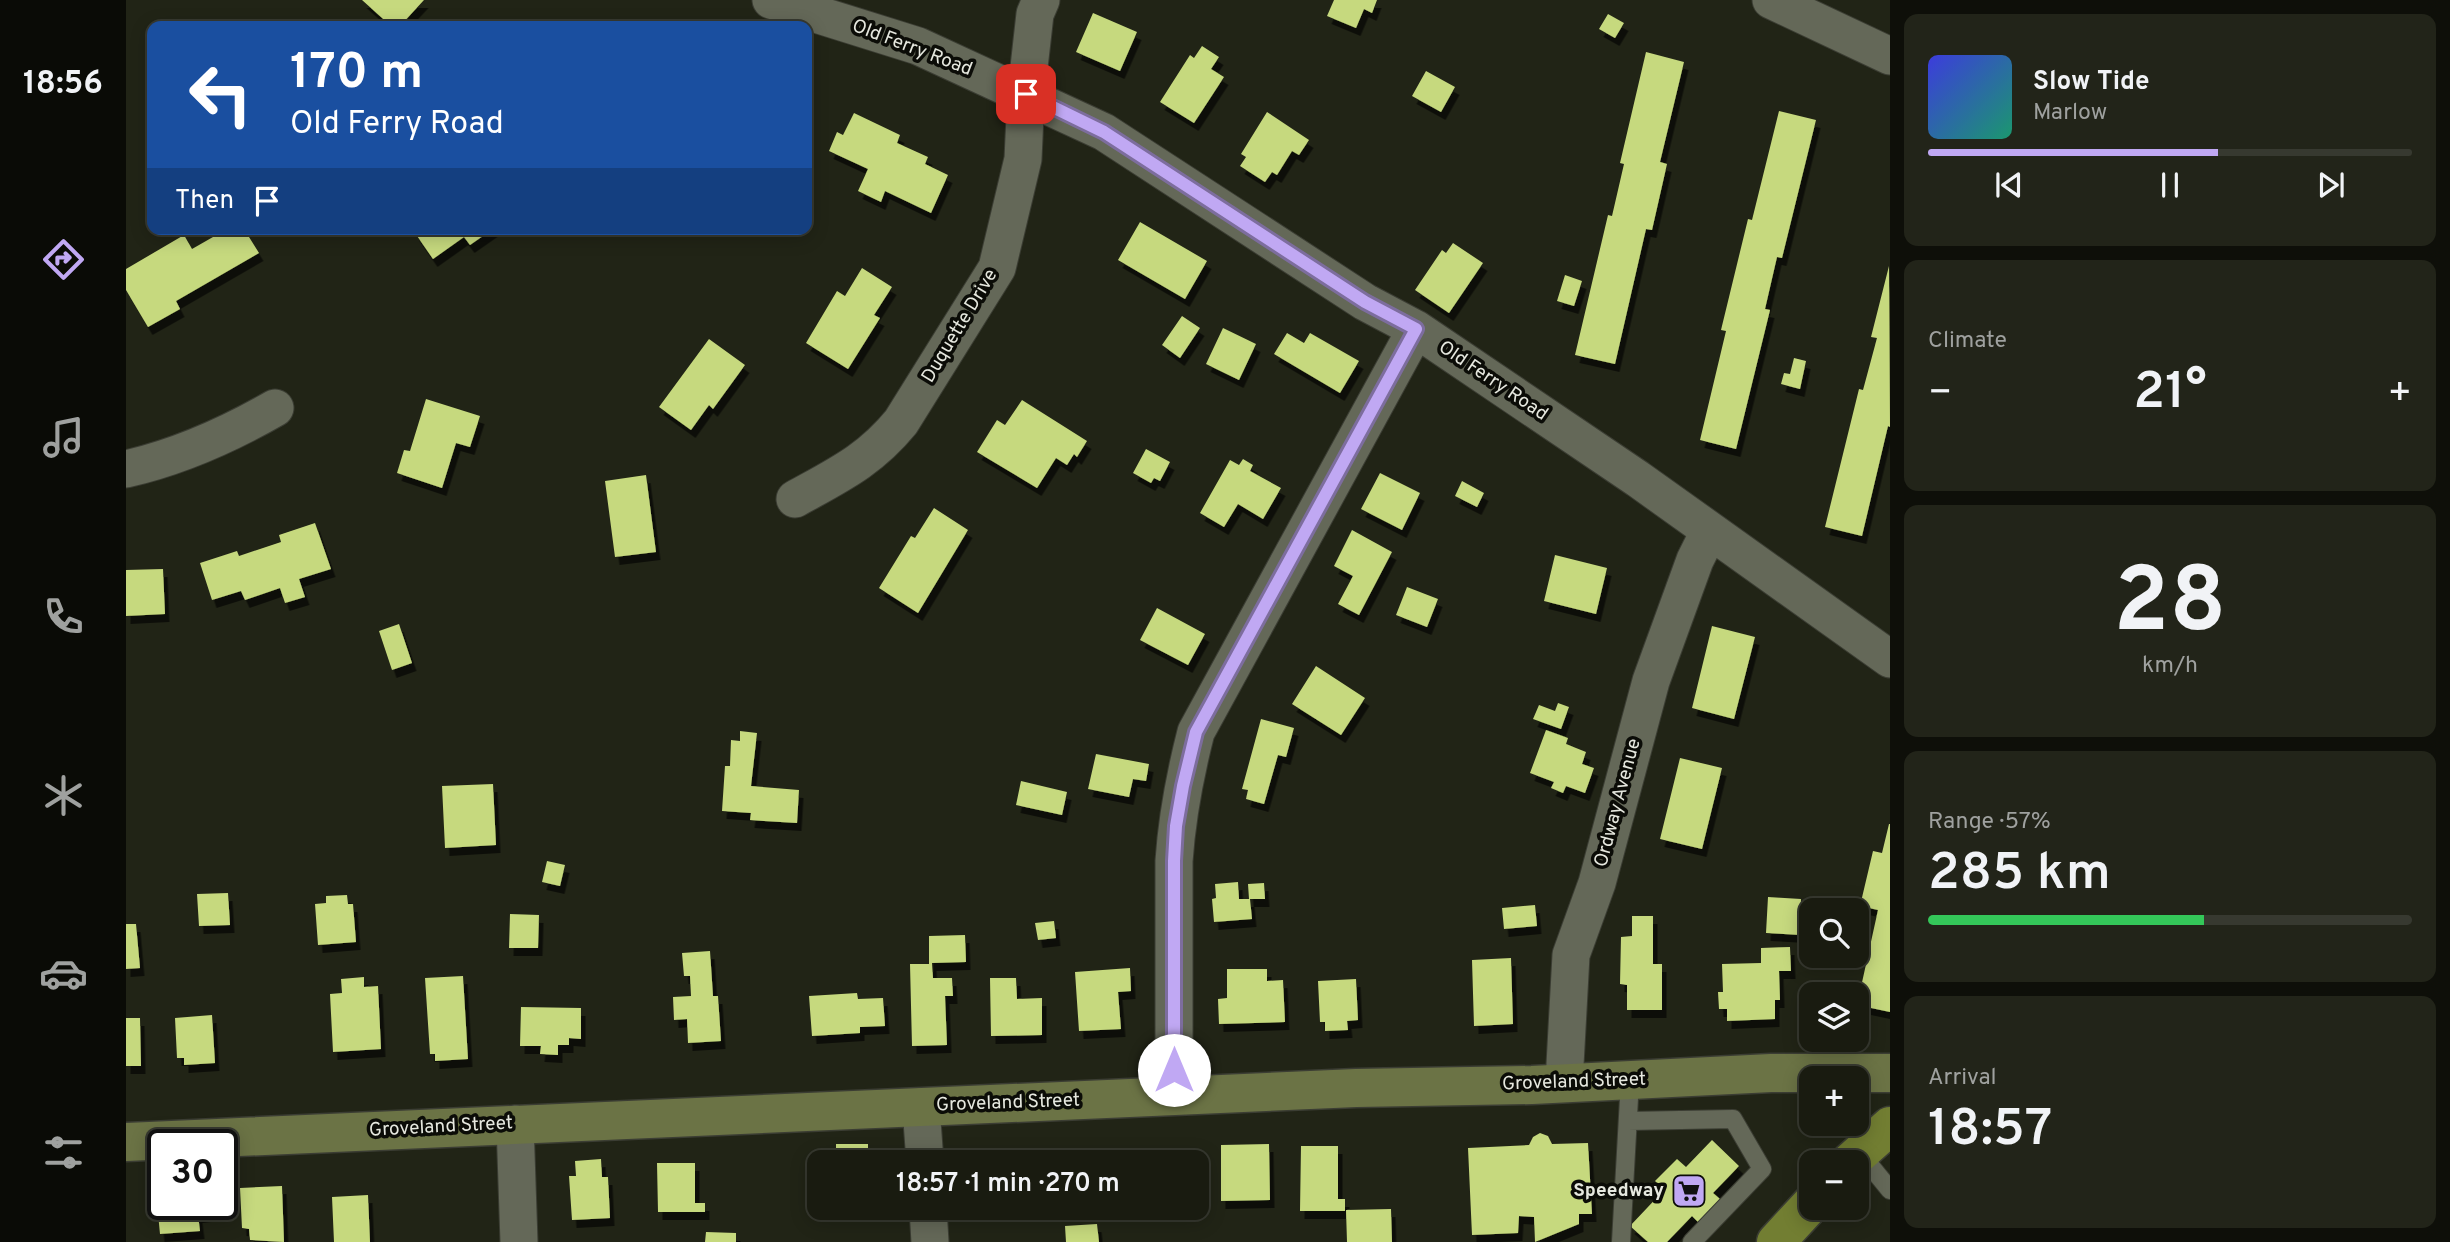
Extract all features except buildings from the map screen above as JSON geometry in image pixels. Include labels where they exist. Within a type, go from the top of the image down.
[{"type":"main road","name":"Groveland Street","points":[[126,1142],[1356,1088],[1564,1083],[1770,1073],[1890,1073]]},
{"type":"main road","points":[[1862,1150],[1890,1126]]},
{"type":"main road","points":[[1776,1242],[1799,1217]]},
{"type":"street","name":"Old Ferry Road","points":[[771,0],[918,46],[1104,132],[1365,302],[1416,329],[1627,472],[1890,659]]},
{"type":"street","name":"Duquette Drive","points":[[796,499],[847,470],[882,445],[901,422],[997,268],[1023,159],[1026,94],[1035,14],[1041,0]]},
{"type":"street","points":[[1771,0],[1890,56]]},
{"type":"street","points":[[1174,1096],[1176,826],[1196,732],[1416,329]]},
{"type":"street","points":[[126,469],[189,450],[233,432],[275,408]]},
{"type":"street","name":"Ordway Avenue","points":[[1564,1083],[1572,955],[1597,883],[1651,681],[1695,560],[1709,532]]},
{"type":"street","points":[[921,1107],[924,1150]]},
{"type":"street","points":[[515,1124],[519,1242]]},
{"type":"street","points":[[929,1220],[930,1242]]},
{"type":"lane","points":[[1621,1242],[1630,1080]]},
{"type":"lane","points":[[1628,1122],[1732,1119],[1762,1169],[1692,1242]]},
{"type":"lane","points":[[1869,1171],[1890,1190]]},
{"type":"place","name":"Speedway","points":[[1689,1191]]},
{"type":"route","points":[[1026,94],[1104,132],[1365,302],[1416,329],[1196,732],[1176,826],[1174,1070]]}]
